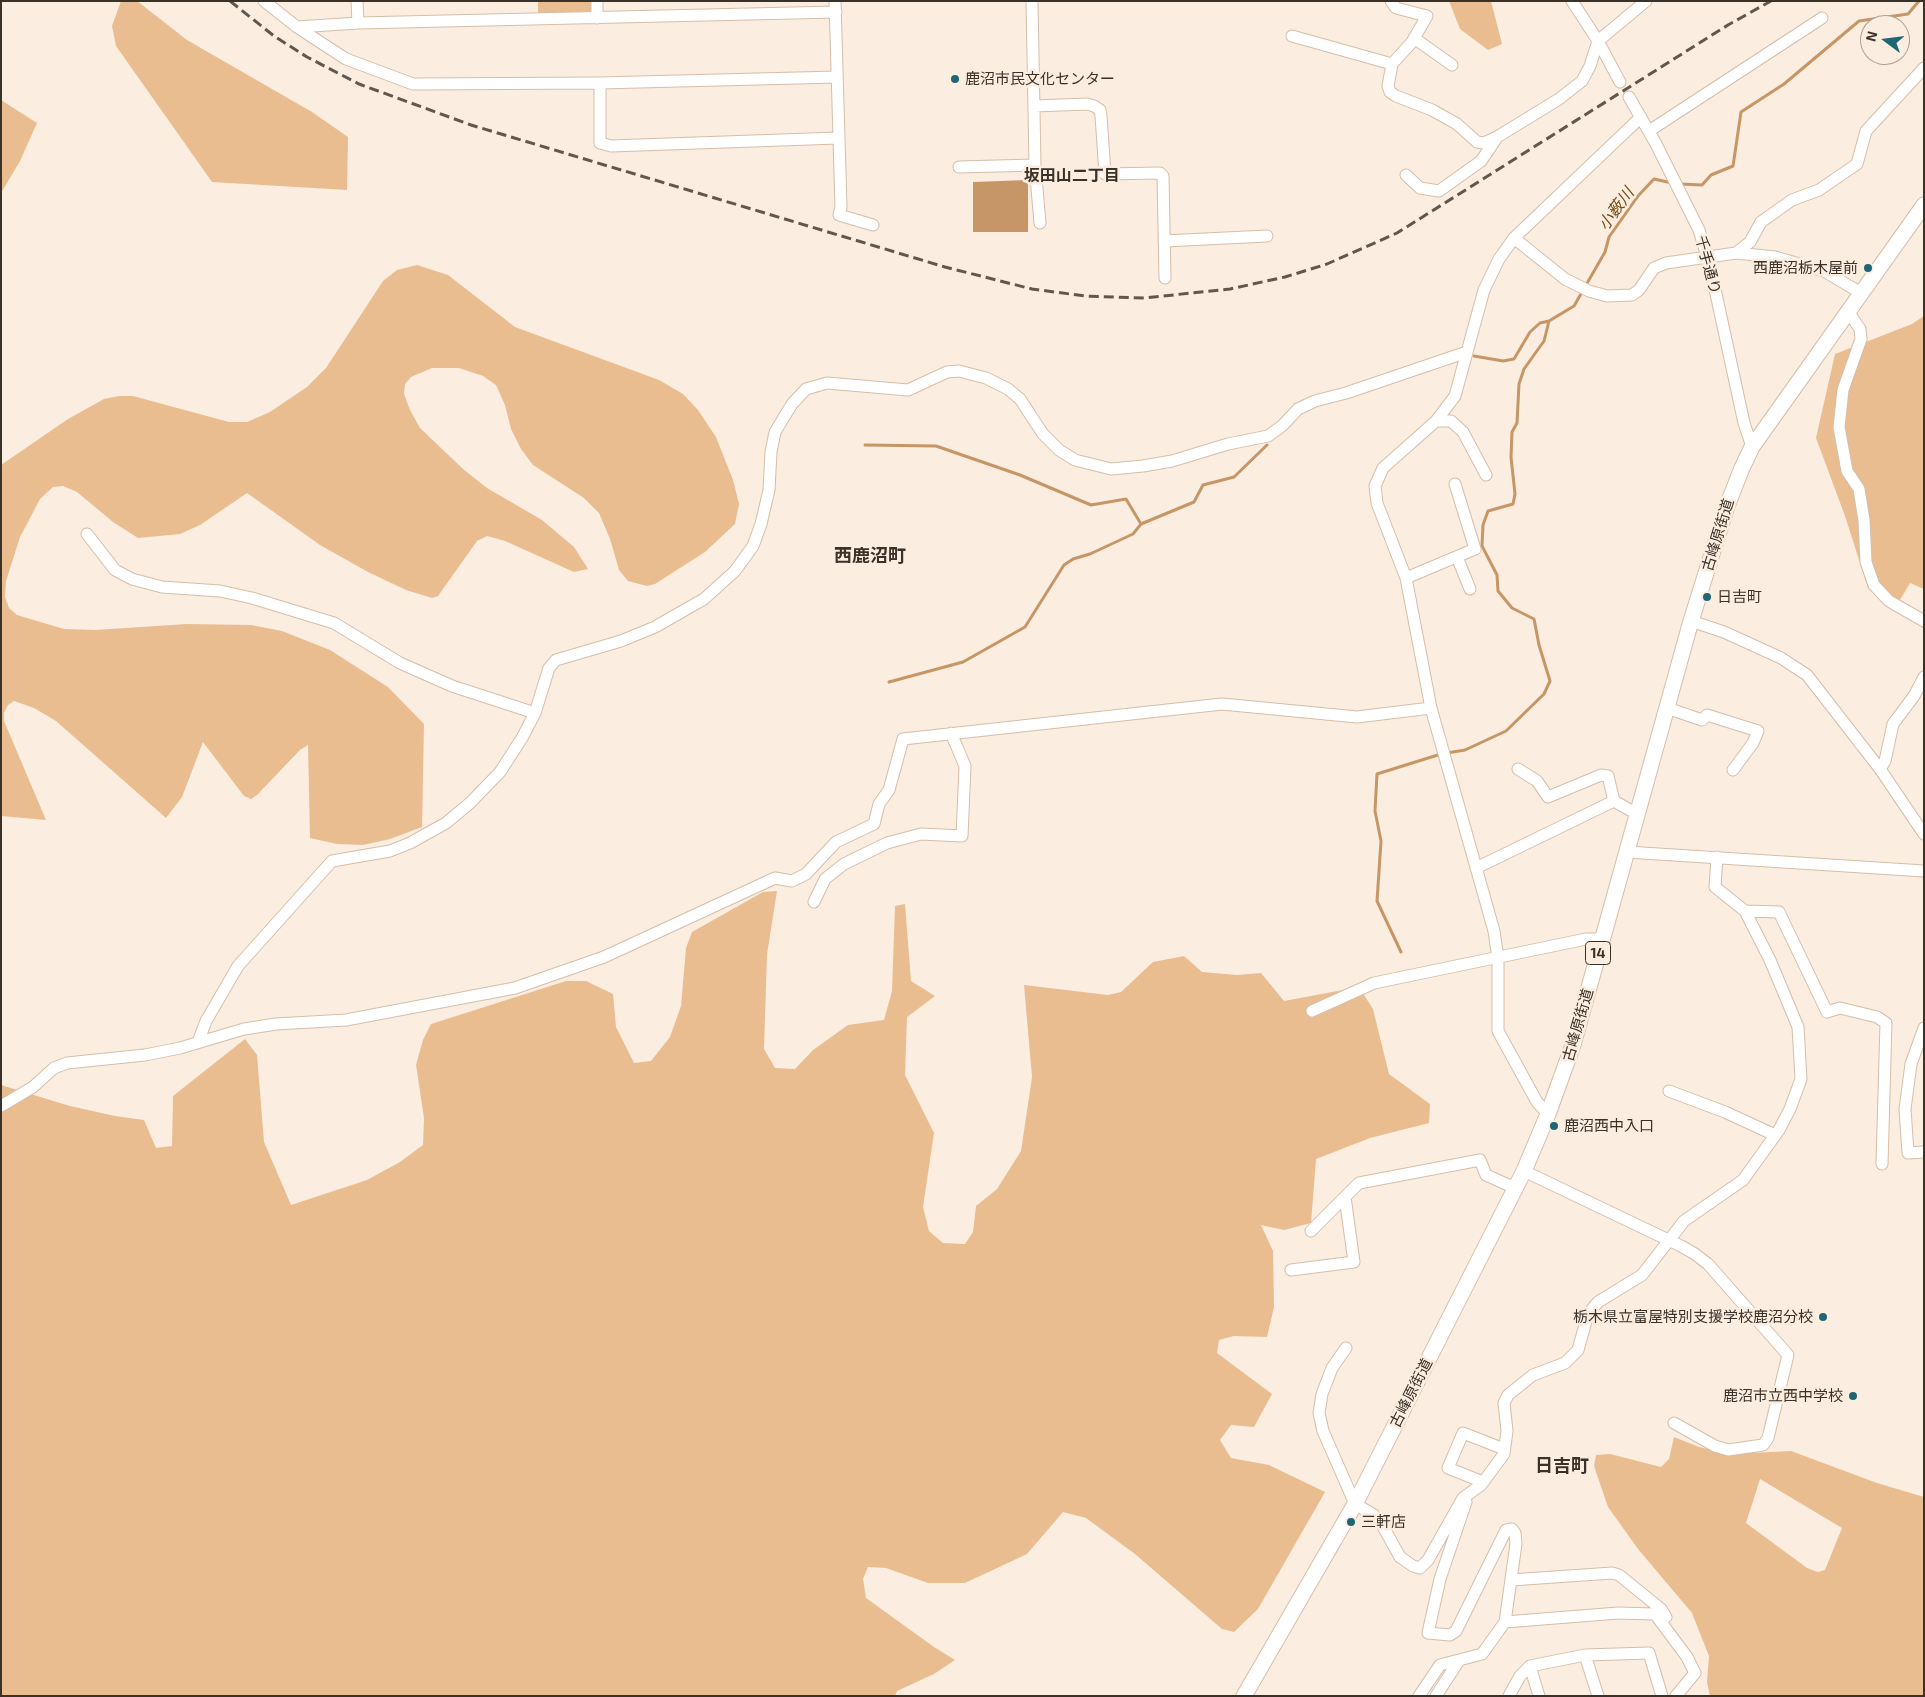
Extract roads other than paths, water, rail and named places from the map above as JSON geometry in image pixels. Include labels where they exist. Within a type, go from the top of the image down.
[{"type":"main road","name":"古峰原街道","points":[[1244,1696],[1354,1504],[1524,1171],[1548,1114],[1572,1045],[1691,621],[1733,487],[1752,447],[1924,205]]},
{"type":"street","points":[[264,1],[297,27],[346,58],[413,84],[600,83],[837,77]]},
{"type":"street","points":[[357,1],[358,23]]},
{"type":"street","points":[[597,1],[597,18]]},
{"type":"street","points":[[1032,1],[1035,165],[1040,223]]},
{"type":"street","points":[[1391,1],[1396,8],[1427,16],[1414,38],[1392,64],[1388,86],[1390,92],[1432,110],[1457,124],[1477,142],[1489,142],[1558,99],[1582,81],[1590,66],[1598,42],[1646,1]]},
{"type":"street","points":[[1572,1],[1620,82]]},
{"type":"street","points":[[297,27],[358,23],[597,18],[835,7],[841,207],[839,215],[873,225]]},
{"type":"street","points":[[1649,131],[1822,18]]},
{"type":"street","points":[[1292,36],[1392,64]]},
{"type":"street","points":[[1414,38],[1452,65]]},
{"type":"street","points":[[1736,253],[1750,242],[1761,222],[1792,200],[1819,190],[1858,164],[1866,131],[1924,68]]},
{"type":"street","points":[[600,83],[600,143],[611,146],[838,138]]},
{"type":"street","name":"千手通り","points":[[1629,97],[1688,204],[1699,230],[1744,423],[1752,447]]},
{"type":"street","points":[[1034,106],[1087,104],[1100,110],[1105,174],[1160,173],[1163,176],[1166,278]]},
{"type":"street","points":[[1548,1114],[1537,1102],[1498,1031],[1498,958],[1494,931],[1431,708],[1406,578],[1377,503],[1375,486],[1383,468],[1436,420],[1455,396],[1484,290],[1499,259],[1514,238],[1641,117]]},
{"type":"street","points":[[1406,175],[1420,188],[1439,191],[1481,161],[1499,136]]},
{"type":"street","points":[[959,168],[1035,165]]},
{"type":"street","points":[[1164,241],[1267,236]]},
{"type":"street","points":[[1514,238],[1565,279],[1588,291],[1607,296],[1632,295],[1639,290],[1654,268],[1666,263],[1736,253],[1775,256],[1824,271],[1861,293]]},
{"type":"street","points":[[1848,311],[1860,329],[1861,339],[1843,390],[1839,427],[1847,471],[1859,489],[1864,520],[1866,562],[1874,585],[1889,601],[1924,621]]},
{"type":"street","points":[[198,1042],[206,1021],[238,966],[332,861],[390,851],[410,843],[446,823],[470,803],[500,772],[522,738],[534,713],[549,668],[556,660],[621,641],[655,627],[704,599],[736,571],[753,546],[761,524],[769,490],[771,452],[776,432],[792,404],[806,389],[814,385],[827,383],[908,390],[946,372],[959,372],[986,378],[1020,399],[1043,434],[1059,450],[1075,460],[1111,469],[1153,464],[1228,444],[1268,436],[1282,426],[1298,409],[1315,401],[1346,393],[1467,352]]},
{"type":"street","points":[[1436,420],[1451,421],[1463,432],[1486,474]]},
{"type":"street","points":[[1406,578],[1475,549],[1455,484]]},
{"type":"street","points":[[87,534],[115,570],[132,579],[162,587],[220,591],[252,598],[334,623],[400,663],[452,686],[534,713]]},
{"type":"street","points":[[1457,557],[1470,590]]},
{"type":"street","points":[[1691,621],[1724,632],[1782,658],[1807,675],[1880,769],[1924,834]]},
{"type":"street","points":[[1880,769],[1885,761],[1893,724],[1914,696],[1924,677]]},
{"type":"street","points":[[1,1106],[32,1087],[54,1068],[67,1064],[145,1055],[180,1048],[252,1028],[276,1024],[346,1020],[515,988],[604,957],[775,878],[792,881],[806,874],[836,842],[874,824],[879,804],[889,790],[903,739],[1222,704],[1357,717],[1431,708]]},
{"type":"street","points":[[1667,708],[1702,720],[1706,716],[1758,731],[1753,743],[1732,770]]},
{"type":"street","points":[[814,902],[825,879],[844,864],[887,843],[921,834],[962,836],[965,766],[951,733]]},
{"type":"street","points":[[1518,769],[1537,781],[1548,797],[1601,775],[1608,776],[1614,801],[1630,810],[1638,811]]},
{"type":"street","points":[[1476,868],[1614,801]]},
{"type":"street","points":[[1627,852],[1924,871]]},
{"type":"street","points":[[1346,1348],[1332,1368],[1322,1394],[1319,1413],[1333,1458],[1354,1504],[1374,1515],[1381,1523],[1400,1556],[1413,1566],[1420,1568],[1428,1560],[1463,1498],[1484,1482],[1504,1454],[1507,1432],[1504,1403],[1508,1395],[1533,1375],[1565,1363],[1578,1350],[1588,1314],[1598,1302],[1642,1275],[1668,1239],[1684,1221],[1743,1180],[1775,1135],[1790,1109],[1801,1079],[1798,1027],[1767,954],[1744,911],[1715,887],[1717,857]]},
{"type":"street","points":[[1744,911],[1779,912],[1827,1012],[1840,1008],[1877,1017],[1886,1023],[1882,1164]]},
{"type":"street","points":[[1312,1011],[1374,984],[1586,939],[1602,939]]},
{"type":"street","points":[[1924,1028],[1912,1064],[1905,1109],[1908,1153],[1924,1152]]},
{"type":"street","points":[[1669,1091],[1725,1112],[1775,1135]]},
{"type":"street","points":[[1311,1231],[1359,1183],[1480,1160],[1486,1175],[1515,1188]]},
{"type":"street","points":[[1524,1171],[1668,1239],[1708,1264],[1788,1355],[1768,1438],[1763,1445],[1728,1450],[1715,1446],[1674,1423]]},
{"type":"street","points":[[1291,1270],[1354,1262],[1345,1197]]},
{"type":"street","points":[[1484,1482],[1448,1468],[1463,1433],[1504,1449]]},
{"type":"street","points":[[1418,1696],[1440,1665],[1458,1662],[1482,1654],[1506,1622],[1516,1544],[1515,1533],[1512,1530],[1506,1530],[1456,1631],[1450,1636],[1428,1633],[1440,1579],[1470,1493]]},
{"type":"street","points":[[1511,1580],[1612,1573],[1619,1575],[1661,1609],[1683,1641],[1684,1653]]},
{"type":"street","points":[[1506,1622],[1618,1613],[1655,1614],[1684,1653],[1694,1673],[1676,1696]]},
{"type":"street","points":[[1509,1696],[1520,1676],[1530,1666],[1586,1655],[1649,1653],[1662,1696]]},
{"type":"street","points":[[1586,1655],[1598,1696]]},
{"type":"street","points":[[1436,1696],[1458,1662]]},
{"type":"street","points":[[1530,1666],[1539,1696]]},
{"type":"waterway","points":[[1680,184],[1702,185],[1711,175],[1733,166],[1741,112],[1784,84],[1859,21],[1908,14],[1919,1]]},
{"type":"waterway","name":"小薮川","points":[[1474,356],[1503,361],[1514,359],[1530,332],[1540,323],[1549,321],[1574,306],[1605,252],[1609,237],[1638,196],[1654,179],[1672,183]]},
{"type":"waterway","points":[[1447,753],[1465,750],[1506,731],[1544,694],[1550,681],[1539,645],[1534,619],[1512,608],[1498,591],[1497,575],[1482,546],[1483,525],[1488,511],[1513,504],[1515,494],[1511,457],[1512,432],[1517,423],[1519,384],[1524,369],[1544,341],[1549,321]]},
{"type":"waterway","points":[[865,445],[936,446],[1020,475],[1091,505],[1126,499],[1141,524]]},
{"type":"waterway","points":[[889,682],[963,662],[1025,627],[1064,565],[1073,559],[1090,554],[1133,534],[1141,524],[1194,502],[1203,485],[1234,477],[1267,445]]},
{"type":"waterway","points":[[1401,952],[1377,901],[1381,841],[1375,811],[1377,774],[1441,754]]},
{"type":"railway","points":[[230,1],[274,36],[307,57],[359,84],[471,125],[945,267],[1032,289],[1085,296],[1144,298],[1230,289],[1285,277],[1327,264],[1397,233],[1728,25],[1771,1]]},
{"type":"place","name":"鹿沼市民文化センター","points":[[955,79]]},
{"type":"place","name":"西鹿沼栃木屋前","points":[[1868,268]]},
{"type":"place","name":"日吉町","points":[[1707,597]]},
{"type":"place","name":"鹿沼西中入口","points":[[1554,1126]]},
{"type":"place","name":"栃木県立富屋特別支援学校鹿沼分校","points":[[1823,1317]]},
{"type":"place","name":"鹿沼市立西中学校","points":[[1853,1396]]},
{"type":"place","name":"三軒店","points":[[1351,1522]]},
{"type":"district","name":"坂田山二丁目","points":[[1072,176]]},
{"type":"district","name":"西鹿沼町","points":[[870,556]]},
{"type":"district","name":"日吉町","points":[[1562,1466]]}]
